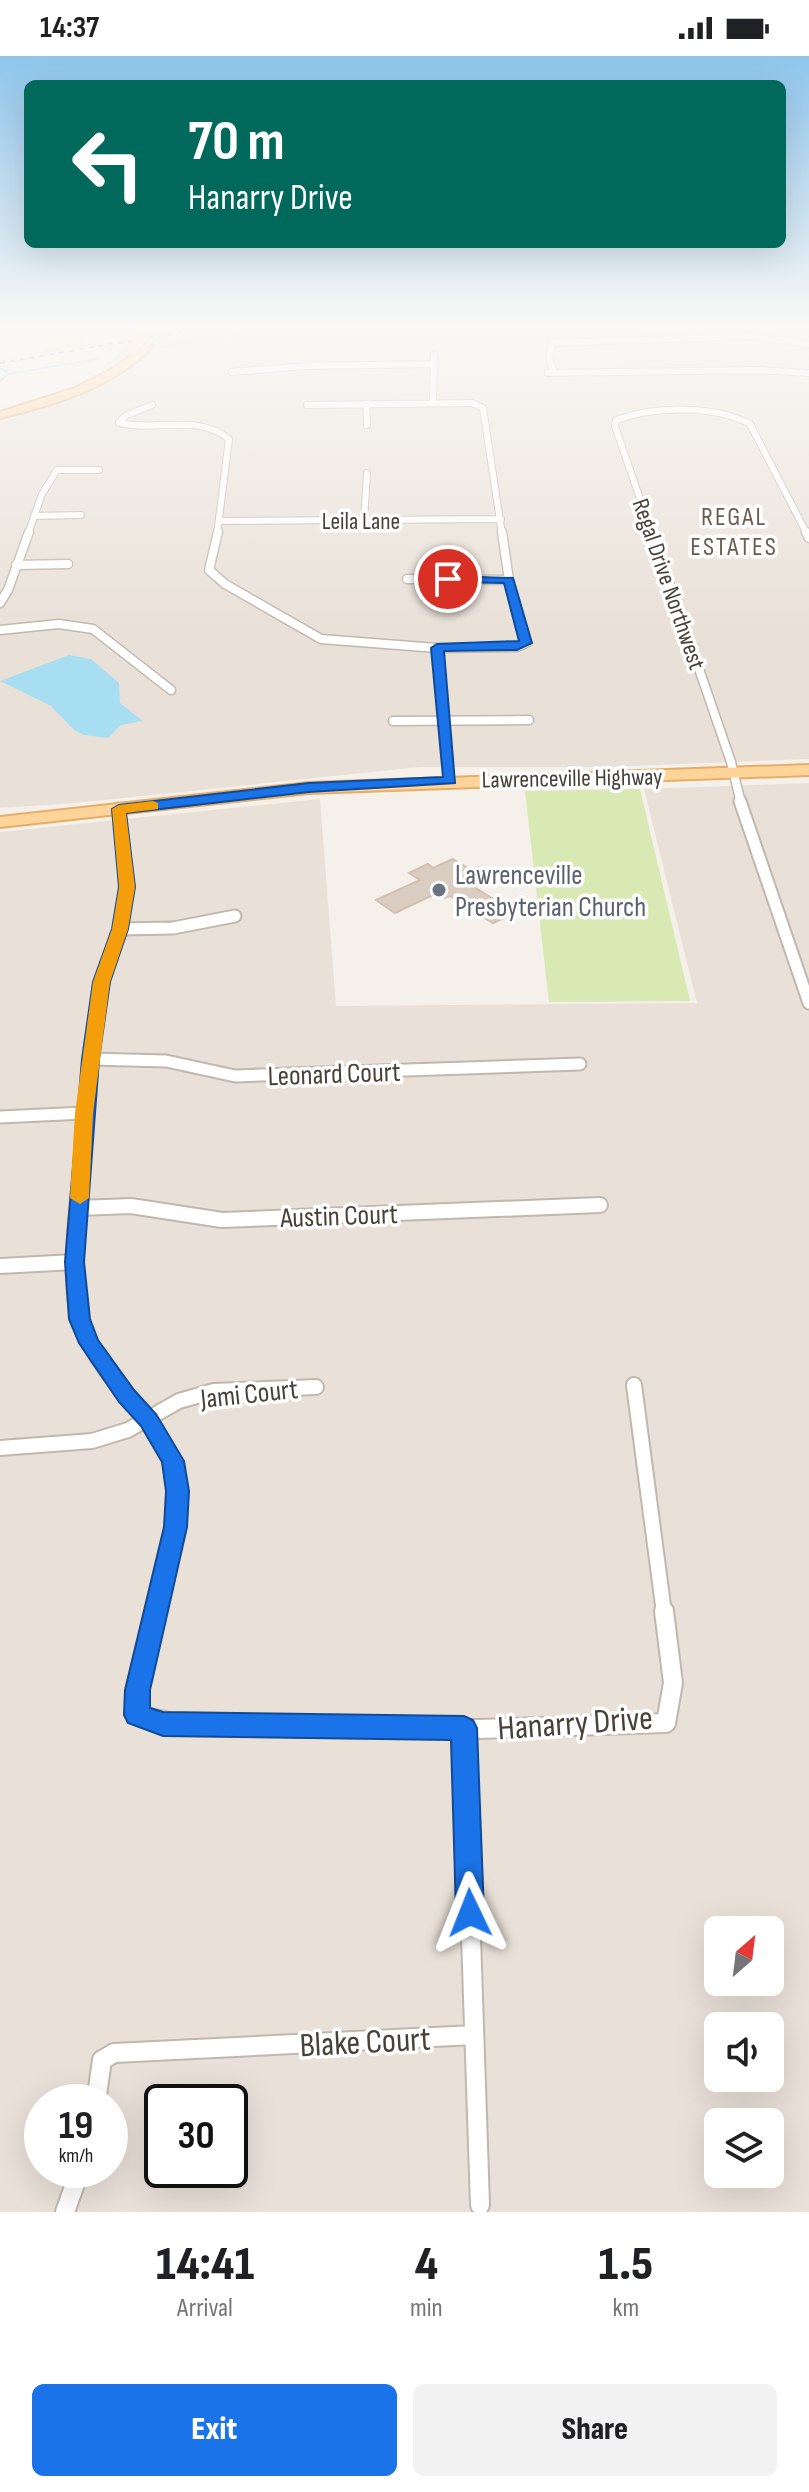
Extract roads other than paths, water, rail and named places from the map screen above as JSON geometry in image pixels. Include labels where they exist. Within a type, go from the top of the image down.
[{"type":"main road","name":"Lawrenceville Highway","points":[[0,822],[309,788],[450,780],[809,770]]},
{"type":"street","points":[[211,429],[229,439],[220,521],[209,570],[239,592],[321,639],[437,648],[517,647],[526,643],[509,580],[486,429]]},
{"type":"street","name":"Regal Drive Northwest","points":[[616,429],[732,774]]},
{"type":"street","name":"Regal Drive Northwest","points":[[752,429],[809,538]]},
{"type":"street","points":[[0,603],[42,494],[57,470],[99,470]]},
{"type":"street","points":[[364,521],[367,473]]},
{"type":"street","points":[[34,516],[81,515]]},
{"type":"street","name":"Leila Lane","points":[[220,521],[501,519]]},
{"type":"street","points":[[16,565],[68,564]]},
{"type":"street","points":[[407,579],[509,580]]},
{"type":"street","points":[[0,630],[59,624],[93,629],[171,690]]},
{"type":"street","points":[[437,648],[450,780]]},
{"type":"street","points":[[393,721],[529,720]]},
{"type":"street","points":[[732,774],[809,1003]]},
{"type":"street","name":"Hanarry Drive","points":[[119,809],[127,887],[120,929],[101,982],[90,1059],[74,1262],[79,1319],[89,1343],[148,1420],[173,1461],[178,1491],[175,1527],[138,1690],[137,1715],[163,1724],[464,1728],[606,1727],[666,1723],[673,1683],[634,1385]]},
{"type":"street","points":[[120,929],[173,928],[235,916]]},
{"type":"street","name":"Leonard Court","points":[[90,1059],[166,1061],[235,1076],[580,1064]]},
{"type":"street","points":[[0,1117],[84,1113]]},
{"type":"street","name":"Austin Court","points":[[79,1208],[131,1206],[222,1220],[600,1205]]},
{"type":"street","points":[[0,1266],[74,1262]]},
{"type":"street","name":"Jami Court","points":[[0,1448],[92,1441],[128,1430],[179,1401],[214,1391],[316,1387]]},
{"type":"street","points":[[464,1728],[480,2205]]},
{"type":"street","name":"Blake Court","points":[[99,2084],[102,2060],[114,2053],[474,2035]]},
{"type":"street","points":[[65,2212],[74,2188]]},
{"type":"water","points":[[69,655],[91,659],[119,683],[120,703],[143,721],[121,725],[108,738],[84,735],[74,730],[51,706],[0,681]]},
{"type":"place","name":"Lawrenceville Presbyterian Church","points":[[439,890]]},
{"type":"district","name":"REGAL ESTATES","points":[[734,531]]}]
